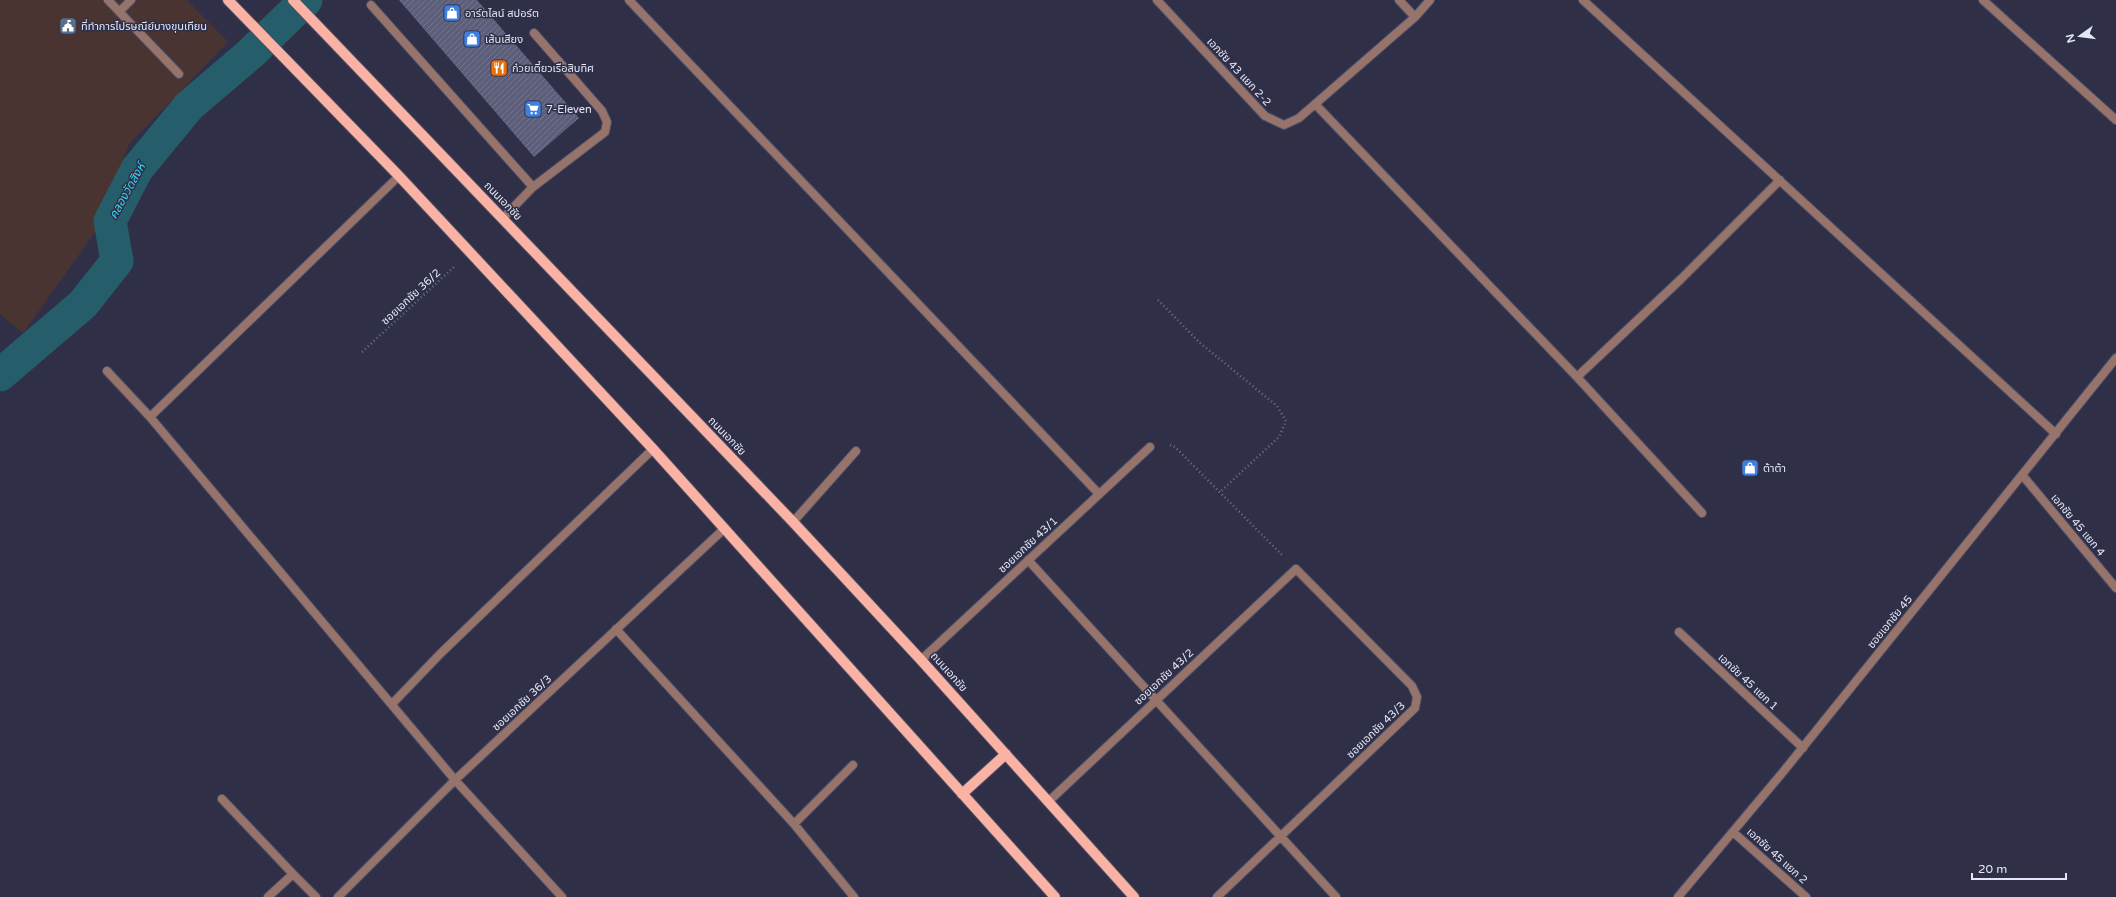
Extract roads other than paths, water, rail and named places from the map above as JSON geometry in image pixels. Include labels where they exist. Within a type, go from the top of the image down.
[{"type":"main road","points":[[228,0],[399,176],[653,449],[1055,897]]},
{"type":"main road","name":"ถนนเอกชัย","points":[[293,0],[328,34],[793,522],[921,660],[1134,897]]},
{"type":"main road","points":[[962,794],[1006,754]]},
{"type":"street","points":[[108,0],[179,74]]},
{"type":"street","points":[[120,11],[131,0]]},
{"type":"street","points":[[629,0],[1099,494]]},
{"type":"street","name":"เอกชัย 43 แยก 2-2","points":[[1157,0],[1265,116],[1284,125],[1299,118],[1315,104]]},
{"type":"street","points":[[1399,0],[1415,17]]},
{"type":"street","points":[[1430,0],[1415,17],[1315,104],[1577,377],[1702,513]]},
{"type":"street","points":[[1583,0],[2056,434]]},
{"type":"street","points":[[1983,0],[2116,120]]},
{"type":"street","points":[[371,5],[533,187]]},
{"type":"street","points":[[503,218],[533,187],[605,132],[607,122],[602,111],[534,33]]},
{"type":"street","points":[[150,417],[399,176]]},
{"type":"street","points":[[1577,377],[1681,279],[1780,180]]},
{"type":"street","name":"ซอยเอกชัย 45","points":[[1678,897],[1803,748],[2023,476],[2116,358]]},
{"type":"street","points":[[107,370],[150,417],[455,780],[562,897]]},
{"type":"street","name":"ซอยเอกชัย 43/1","points":[[921,660],[1150,447]]},
{"type":"street","points":[[392,704],[440,654],[653,449]]},
{"type":"street","points":[[793,522],[856,451]]},
{"type":"street","name":"เอกชัย 45 แยก 4","points":[[2023,476],[2116,588]]},
{"type":"street","name":"ซอยเอกชัย 36/3","points":[[338,897],[455,780],[724,528]]},
{"type":"street","points":[[1028,560],[1336,897]]},
{"type":"street","name":"ซอยเอกชัย 43/2","points":[[1048,802],[1296,569]]},
{"type":"street","name":"ซอยเอกชัย 43/3","points":[[1217,897],[1415,708],[1417,697],[1412,686],[1296,569]]},
{"type":"street","points":[[616,629],[794,824],[854,897]]},
{"type":"street","name":"เอกชัย 45 แยก 1","points":[[1679,632],[1803,748]]},
{"type":"street","points":[[794,824],[853,765]]},
{"type":"street","points":[[222,799],[316,897]]},
{"type":"street","name":"เอกชัย 45 แยก 2","points":[[1733,832],[1806,897]]},
{"type":"street","points":[[268,897],[293,874]]},
{"type":"waterway","name":"คลองวัดสิงห์","points":[[0,375],[83,304],[117,261],[110,221],[137,169],[189,106],[250,54],[306,0]]},
{"type":"place","name":"อาร์ตไลน์ สปอร์ต","points":[[452,13]]},
{"type":"place","name":"ที่ทำการไปรษณีย์บางขุนเทียน","points":[[68,26]]},
{"type":"place","name":"เส้นเสียง","points":[[472,39]]},
{"type":"place","name":"ก๋วยเตี๋ยวเรือสิบทิศ","points":[[499,68]]},
{"type":"place","name":"7-Eleven","points":[[533,109]]},
{"type":"place","name":"ต้าต้า","points":[[1750,468]]}]
